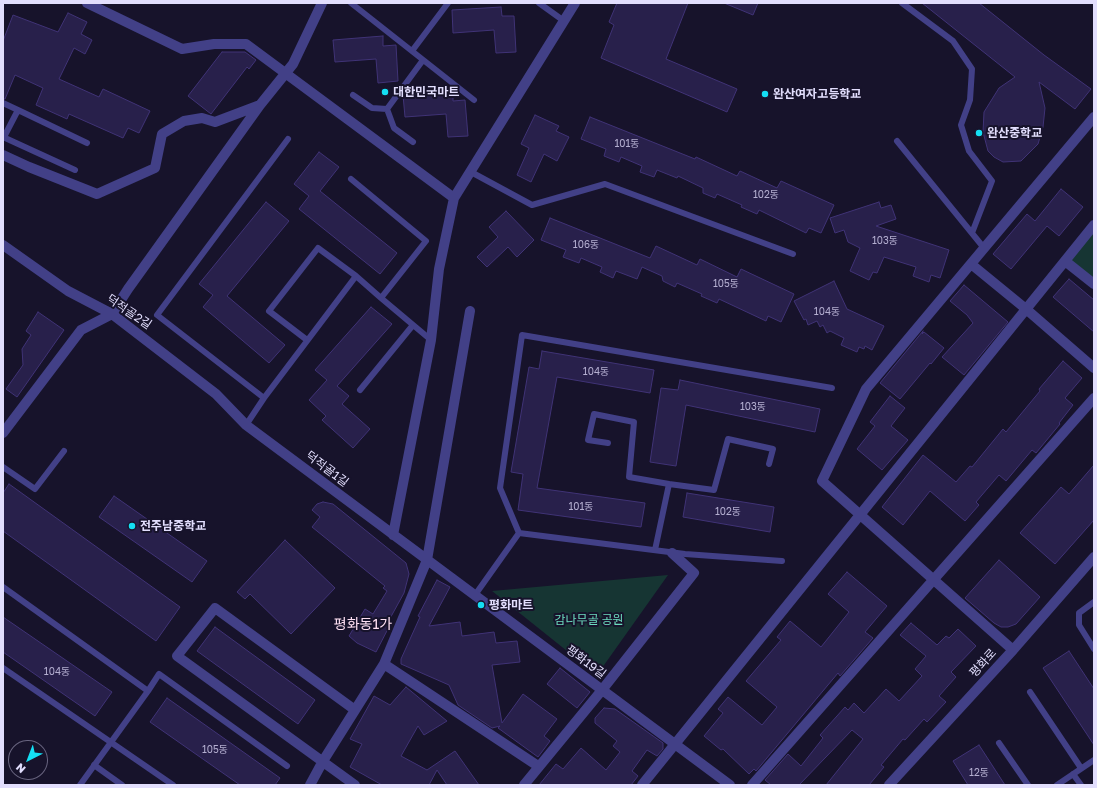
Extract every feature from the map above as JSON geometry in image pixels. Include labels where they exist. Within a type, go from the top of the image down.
[{"type":"street","points":[[87,3],[182,49],[214,44],[246,44],[454,198]]},
{"type":"street","points":[[3,433],[81,330],[112,314],[260,105],[293,64],[322,3]]},
{"type":"street","points":[[393,535],[431,340],[439,269],[454,198],[575,3]]},
{"type":"street","points":[[3,154],[29,167],[98,194],[154,168],[162,134],[184,121],[202,118],[215,122],[260,105]]},
{"type":"street","points":[[1013,650],[822,481],[866,389],[1094,117]]},
{"type":"street","points":[[642,785],[1094,225]]},
{"type":"street","name":"덕적골2길","points":[[3,245],[68,291],[112,314],[216,394]]},
{"type":"street","points":[[1065,261],[1094,284]]},
{"type":"street","points":[[971,264],[1094,368]]},
{"type":"street","points":[[310,785],[323,761],[384,664],[427,560],[470,311]]},
{"type":"street","name":"덕적골1길","points":[[216,394],[246,425],[427,560]]},
{"type":"street","points":[[752,785],[1094,398]]},
{"type":"street","points":[[524,785],[538,766],[602,690],[694,573],[672,553]]},
{"type":"street","name":"평화로","points":[[889,785],[1013,650],[1094,557]]},
{"type":"street","name":"평화19길","points":[[427,560],[730,785]]},
{"type":"street","points":[[355,710],[215,608],[177,656],[355,785]]},
{"type":"street","points":[[384,664],[538,766]]},
{"type":"lane","points":[[351,3],[474,100]]},
{"type":"lane","points":[[412,51],[448,3]]},
{"type":"lane","points":[[539,3],[564,21]]},
{"type":"lane","points":[[902,3],[953,41],[972,69],[970,100],[961,125],[969,151],[992,181],[972,232]]},
{"type":"lane","points":[[387,109],[423,60]]},
{"type":"lane","points":[[353,95],[372,108],[387,109]]},
{"type":"lane","points":[[3,103],[87,143]]},
{"type":"lane","points":[[387,109],[394,128],[414,142]]},
{"type":"lane","points":[[18,110],[4,137],[75,170]]},
{"type":"lane","points":[[264,398],[157,315],[288,139]]},
{"type":"lane","points":[[897,141],[984,248]]},
{"type":"lane","points":[[471,172],[532,204],[605,184],[793,254]]},
{"type":"lane","points":[[351,179],[426,241],[381,298]]},
{"type":"lane","points":[[307,340],[269,311],[318,248],[356,276],[431,340]]},
{"type":"lane","points":[[246,425],[264,398],[356,276]]},
{"type":"lane","points":[[360,390],[413,325]]},
{"type":"lane","points":[[519,533],[500,488],[522,335],[832,388]]},
{"type":"lane","points":[[608,443],[588,440],[594,414],[634,422],[629,477],[714,490],[728,439],[773,449],[769,464]]},
{"type":"lane","points":[[3,467],[35,489],[64,451]]},
{"type":"lane","points":[[656,550],[669,484]]},
{"type":"lane","points":[[519,533],[672,553],[782,561]]},
{"type":"lane","points":[[475,595],[519,533]]},
{"type":"lane","points":[[3,587],[148,691]]},
{"type":"lane","points":[[1094,602],[1078,613],[1079,625],[1094,649]]},
{"type":"lane","points":[[3,668],[172,785]]},
{"type":"lane","points":[[80,785],[159,674],[287,766]]},
{"type":"lane","points":[[1030,692],[1081,768]]},
{"type":"lane","points":[[999,743],[1028,785]]},
{"type":"lane","points":[[1057,785],[1094,760]]},
{"type":"lane","points":[[94,765],[122,785]]},
{"type":"lane","points":[[1073,774],[1081,785]]},
{"type":"green space","points":[[1094,225],[1094,284],[1065,261]]},
{"type":"green space","name":"감나무골 공원","points":[[668,575],[597,675],[492,591]]},
{"type":"building","points":[[617,3],[688,3],[666,59],[737,89],[727,112],[601,58],[614,25],[609,22]]},
{"type":"building","points":[[724,3],[758,3],[753,15]]},
{"type":"building","points":[[922,3],[979,3],[1044,55],[1091,89],[1075,109],[1039,82],[1045,108],[1043,127],[1038,144],[1021,161],[1003,162],[994,157],[988,151],[983,132],[984,112],[999,88],[1015,77]]},
{"type":"building","points":[[501,7],[502,16],[514,16],[516,52],[496,53],[494,30],[453,33],[452,10]]},
{"type":"building","points":[[68,13],[87,22],[81,34],[92,40],[85,54],[74,48],[59,79],[99,97],[103,89],[150,111],[139,133],[128,128],[123,138],[69,114],[67,119],[36,105],[43,88],[15,75],[5,99],[3,99],[3,41],[13,15],[58,32]]},
{"type":"building","points":[[383,36],[383,46],[396,45],[398,81],[378,83],[376,59],[335,62],[333,40]]},
{"type":"building","points":[[222,52],[245,52],[256,60],[249,69],[247,67],[211,114],[188,96]]},
{"type":"building","points":[[453,91],[453,101],[465,100],[468,136],[448,137],[446,114],[405,117],[403,95]]},
{"type":"building","points":[[535,115],[559,126],[556,131],[569,137],[557,161],[544,154],[531,182],[517,175],[529,148],[521,144]]},
{"type":"building","points":[[590,117],[695,159],[696,157],[737,176],[740,171],[777,188],[781,181],[834,205],[821,233],[809,228],[806,233],[759,210],[757,214],[741,207],[742,205],[717,194],[715,198],[703,193],[703,188],[678,176],[677,178],[657,170],[654,177],[640,172],[642,166],[621,157],[619,162],[604,156],[606,149],[581,139]]},
{"type":"building","points":[[319,152],[339,167],[320,191],[397,253],[380,274],[299,209],[309,196],[294,184]]},
{"type":"building","points":[[1061,189],[1083,207],[1059,236],[1047,226],[1011,269],[993,254],[1027,214],[1035,221]]},
{"type":"building","points":[[266,202],[289,221],[227,296],[285,345],[269,363],[203,307],[213,295],[199,284]]},
{"type":"building","points":[[879,202],[881,208],[891,205],[896,219],[876,226],[949,250],[940,278],[931,275],[929,282],[913,276],[916,267],[884,257],[877,273],[873,272],[869,280],[850,271],[860,248],[848,242],[844,230],[835,233],[830,218]]},
{"type":"building","points":[[506,211],[534,240],[517,257],[508,247],[487,267],[477,257],[498,237],[489,227]]},
{"type":"building","points":[[550,218],[650,258],[656,246],[697,265],[700,259],[737,277],[741,269],[794,294],[781,322],[768,316],[766,321],[719,299],[717,303],[701,296],[702,294],[677,283],[675,287],[663,281],[662,276],[642,267],[637,279],[616,271],[613,278],[600,272],[602,267],[581,258],[579,263],[563,257],[566,250],[541,240]]},
{"type":"building","points":[[1069,279],[1094,300],[1094,332],[1053,297]]},
{"type":"building","points":[[834,281],[847,309],[884,326],[872,350],[865,346],[864,349],[859,347],[857,352],[841,345],[844,338],[830,331],[827,333],[823,325],[820,327],[817,321],[808,325],[806,319],[804,320],[794,301]]},
{"type":"building","points":[[964,285],[1008,322],[964,375],[942,357],[973,323],[967,315],[950,301]]},
{"type":"building","points":[[371,307],[392,324],[337,386],[349,396],[342,404],[370,429],[353,448],[322,420],[326,416],[309,400],[327,380],[315,370]]},
{"type":"building","points":[[38,312],[64,330],[17,397],[6,389],[23,365],[22,349],[31,335],[26,331]]},
{"type":"building","points":[[923,331],[922,334],[924,332],[944,348],[900,399],[880,383]]},
{"type":"building","points":[[542,351],[654,370],[650,393],[557,377],[537,488],[645,503],[641,527],[518,510],[523,474],[511,472],[529,367],[539,369]]},
{"type":"building","points":[[1063,361],[1082,378],[1065,398],[1073,405],[1059,423],[1060,424],[1036,453],[1032,450],[1006,481],[999,475],[976,502],[979,505],[965,521],[930,491],[903,525],[882,507],[923,455],[956,482],[970,466],[972,467],[1003,429],[1006,432]]},
{"type":"building","points":[[680,380],[820,409],[815,432],[686,405],[676,466],[650,462],[661,388],[678,390]]},
{"type":"building","points":[[890,396],[905,408],[891,426],[908,440],[882,470],[857,449],[875,426],[870,422]]},
{"type":"building","points":[[1094,465],[1094,520],[1055,564],[1020,533],[1061,487],[1069,494]]},
{"type":"building","points":[[9,484],[180,607],[156,641],[3,531],[3,493]]},
{"type":"building","points":[[687,493],[774,507],[770,532],[683,517]]},
{"type":"building","points":[[114,496],[207,561],[192,582],[99,517]]},
{"type":"building","points":[[323,502],[333,504],[406,563],[409,574],[404,593],[388,622],[391,623],[376,652],[357,643],[349,636],[365,609],[373,614],[387,591],[383,588],[385,586],[312,527],[320,517],[312,510],[317,504]]},
{"type":"building","points":[[285,540],[335,588],[291,634],[250,594],[245,599],[237,592]]},
{"type":"building","points":[[999,560],[1040,597],[1016,624],[1008,627],[1001,627],[994,623],[965,598]]},
{"type":"building","points":[[847,572],[887,606],[865,632],[873,638],[840,676],[838,673],[756,771],[754,769],[749,774],[723,749],[721,750],[704,736],[723,713],[718,709],[728,697],[762,725],[777,707],[746,681],[781,640],[777,637],[790,621],[821,647],[849,612],[828,594]]},
{"type":"building","points":[[437,580],[450,587],[429,626],[460,622],[462,636],[494,632],[496,643],[517,641],[520,662],[492,665],[502,723],[523,694],[557,719],[544,736],[550,741],[538,757],[498,728],[500,726],[492,728],[458,705],[449,685],[401,664],[401,659],[420,617],[418,616]]},
{"type":"building","points":[[3,617],[112,692],[95,716],[3,652]]},
{"type":"building","points":[[911,623],[937,645],[946,636],[949,638],[958,629],[976,646],[951,672],[956,677],[939,696],[946,702],[927,722],[924,719],[905,740],[903,739],[881,765],[884,767],[869,785],[826,785],[863,739],[852,730],[799,785],[771,785],[765,780],[788,754],[801,766],[823,738],[820,735],[845,707],[848,710],[854,703],[864,713],[886,689],[899,701],[922,676],[915,669],[926,656],[900,635]]},
{"type":"building","points":[[215,627],[315,700],[298,724],[197,651]]},
{"type":"building","points":[[1069,651],[1094,689],[1094,745],[1043,668]]},
{"type":"building","points":[[560,668],[590,692],[577,708],[547,684]]},
{"type":"building","points":[[406,687],[447,721],[424,735],[418,726],[401,756],[427,770],[455,751],[479,785],[447,785],[437,770],[429,785],[382,785],[350,767],[362,744],[350,739],[374,696],[390,705]]},
{"type":"building","points":[[167,698],[280,778],[275,785],[240,785],[150,722]]},
{"type":"building","points":[[604,708],[615,709],[663,743],[663,749],[657,756],[647,750],[632,771],[638,776],[631,785],[539,785],[556,764],[563,769],[581,748],[606,770],[620,752],[613,746],[617,741],[595,723],[595,718]]},
{"type":"building","points":[[979,745],[1005,785],[968,785],[953,761]]},
{"type":"place","name":"대한민국마트","points":[[385,92]]},
{"type":"place","name":"완산여자고등학교","points":[[765,94]]},
{"type":"place","name":"완산중학교","points":[[979,133]]},
{"type":"place","name":"전주남중학교","points":[[132,526]]},
{"type":"place","name":"평화마트","points":[[481,605]]},
{"type":"district","name":"평화동1가","points":[[363,625]]}]
